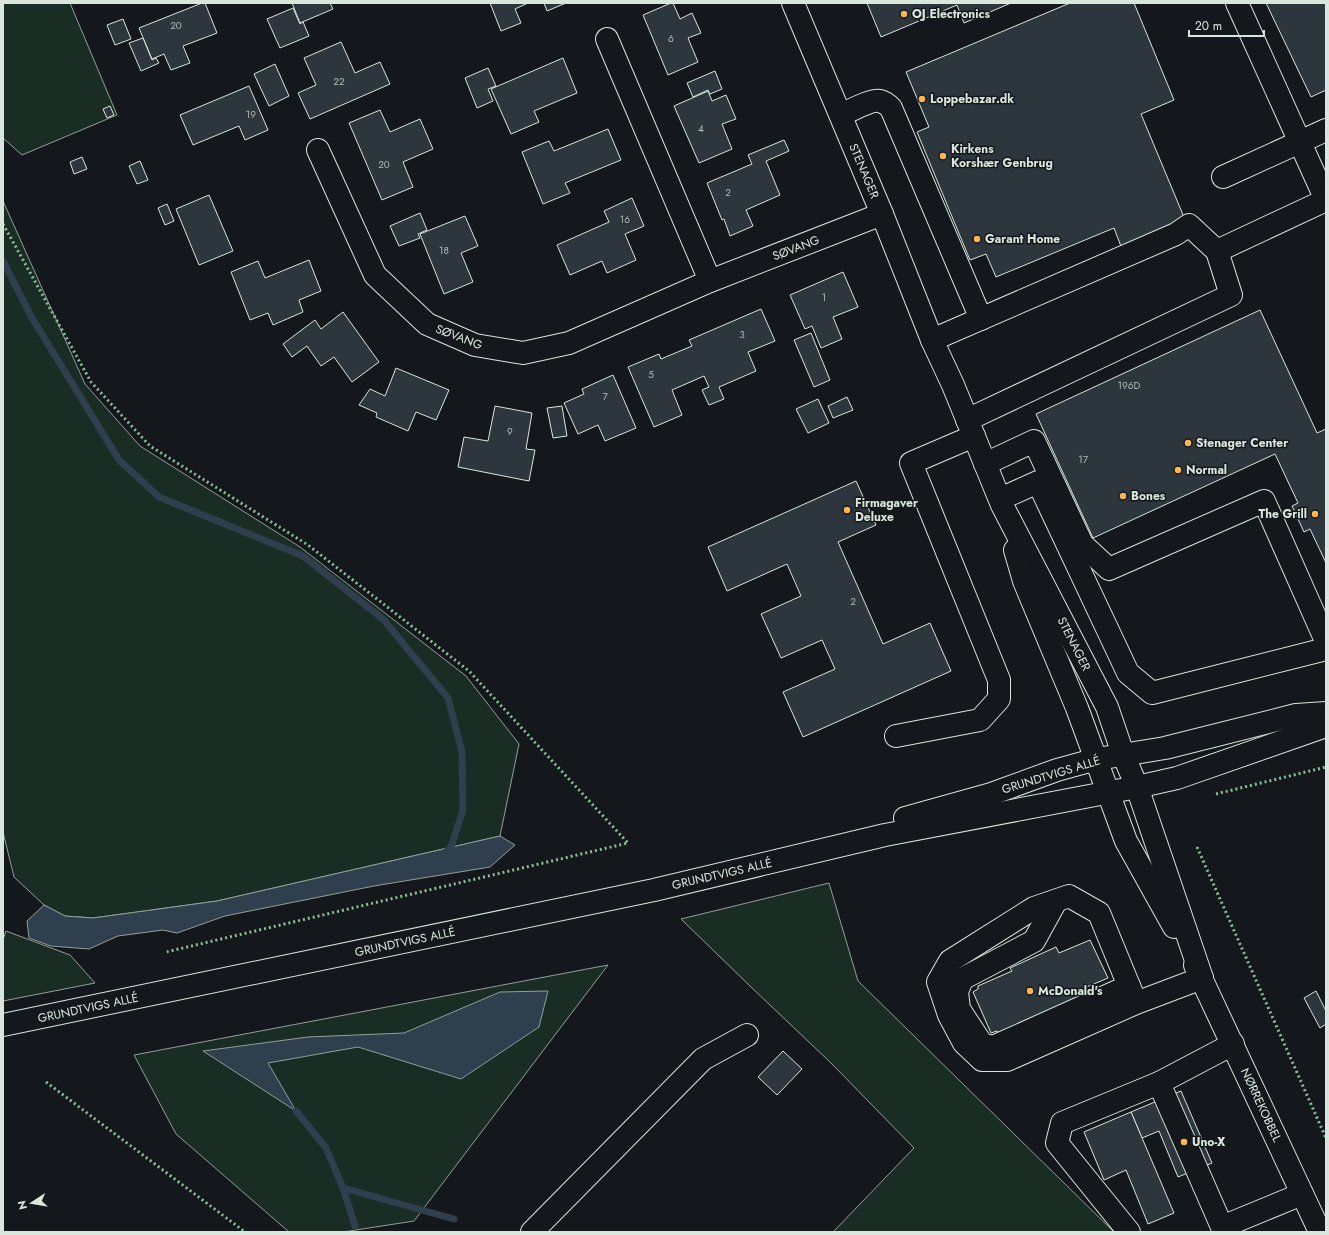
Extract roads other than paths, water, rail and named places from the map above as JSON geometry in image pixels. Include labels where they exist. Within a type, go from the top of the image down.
[{"type":"street","name":"STENAGER","points":[[794,3],[882,214],[932,340],[1001,502],[1107,708],[1123,754],[1137,787]]},
{"type":"street","points":[[1217,251],[1326,200],[1237,3]]},
{"type":"street","points":[[607,38],[710,281]]},
{"type":"street","points":[[841,115],[879,100],[891,108],[981,319]]},
{"type":"street","points":[[1223,178],[1326,130]]},
{"type":"street","name":"SØVANG","points":[[318,150],[375,275],[427,324],[475,345],[523,353],[569,343],[710,281],[882,214]]},
{"type":"street","points":[[896,736],[980,720],[999,699],[999,680],[911,463],[970,428],[1231,295],[1217,251],[1189,226],[1176,234],[932,340]]},
{"type":"street","points":[[985,464],[1034,441],[1082,544],[1109,569],[1264,501],[1326,641]]},
{"type":"street","points":[[1001,502],[1038,482],[1128,674],[1152,693],[1326,649]]},
{"type":"street","name":"STENAGER","points":[[1001,502],[1024,581],[1077,708],[1108,792]]},
{"type":"street","name":"GRUNDTVIGS ALLÉ","points":[[806,854],[860,831],[991,794],[1058,770],[1097,759],[1166,748],[1296,715],[1326,713]]},
{"type":"street","name":"GRUNDTVIGS ALLÉ","points":[[3,1025],[639,894],[885,835],[1177,778],[1326,726]]},
{"type":"street","name":"NØRREKOBBEL","points":[[1137,787],[1202,978]]},
{"type":"street","name":"NØRREKOBBEL","points":[[1108,792],[1126,841],[1202,978],[1320,1232]]},
{"type":"street","points":[[1069,896],[1099,913],[1132,995],[1100,1018],[1007,1060],[982,1060],[964,1043],[950,1015],[938,982],[950,961],[1034,908],[1069,896]]},
{"type":"street","points":[[1056,901],[1034,941],[962,979],[957,992],[959,1009],[982,1044],[993,1047],[1132,995],[1202,978]]},
{"type":"street","points":[[532,1232],[703,1059],[746,1035]]},
{"type":"street","points":[[1128,1232],[1057,1143],[1062,1124],[1159,1083],[1233,1044]]},
{"type":"street","points":[[1159,1083],[1216,1229],[1302,1194]]},
{"type":"water","points":[[500,836],[515,845],[490,867],[374,886],[225,916],[177,933],[163,930],[118,936],[89,949],[51,946],[29,938],[27,921],[44,905],[65,916],[93,918],[217,901]]},
{"type":"water","points":[[548,991],[539,1027],[461,1079],[358,1047],[268,1063],[296,1111],[203,1051],[308,1037],[404,1033],[500,992]]},
{"type":"waterway","points":[[3,261],[32,318],[119,460],[159,497],[303,556],[383,619],[448,698],[462,752],[463,810],[451,847],[445,853]]},
{"type":"waterway","points":[[296,1111],[326,1148],[343,1188],[355,1226]]},
{"type":"waterway","points":[[343,1188],[454,1219]]},
{"type":"place","name":"OJ Electronics","points":[[904,14]]},
{"type":"place","name":"Loppebazar.dk","points":[[922,99]]},
{"type":"place","name":"Kirkens Korshær Genbrug","points":[[943,156]]},
{"type":"place","name":"Garant Home","points":[[977,239]]},
{"type":"place","name":"Stenager Center","points":[[1188,443]]},
{"type":"place","name":"Normal","points":[[1178,470]]},
{"type":"place","name":"Bones","points":[[1123,496]]},
{"type":"place","name":"Firmagaver Deluxe","points":[[847,510]]},
{"type":"place","name":"The Grill","points":[[1315,514]]},
{"type":"place","name":"McDonald's","points":[[1030,991]]},
{"type":"place","name":"Uno-X","points":[[1184,1142]]}]
